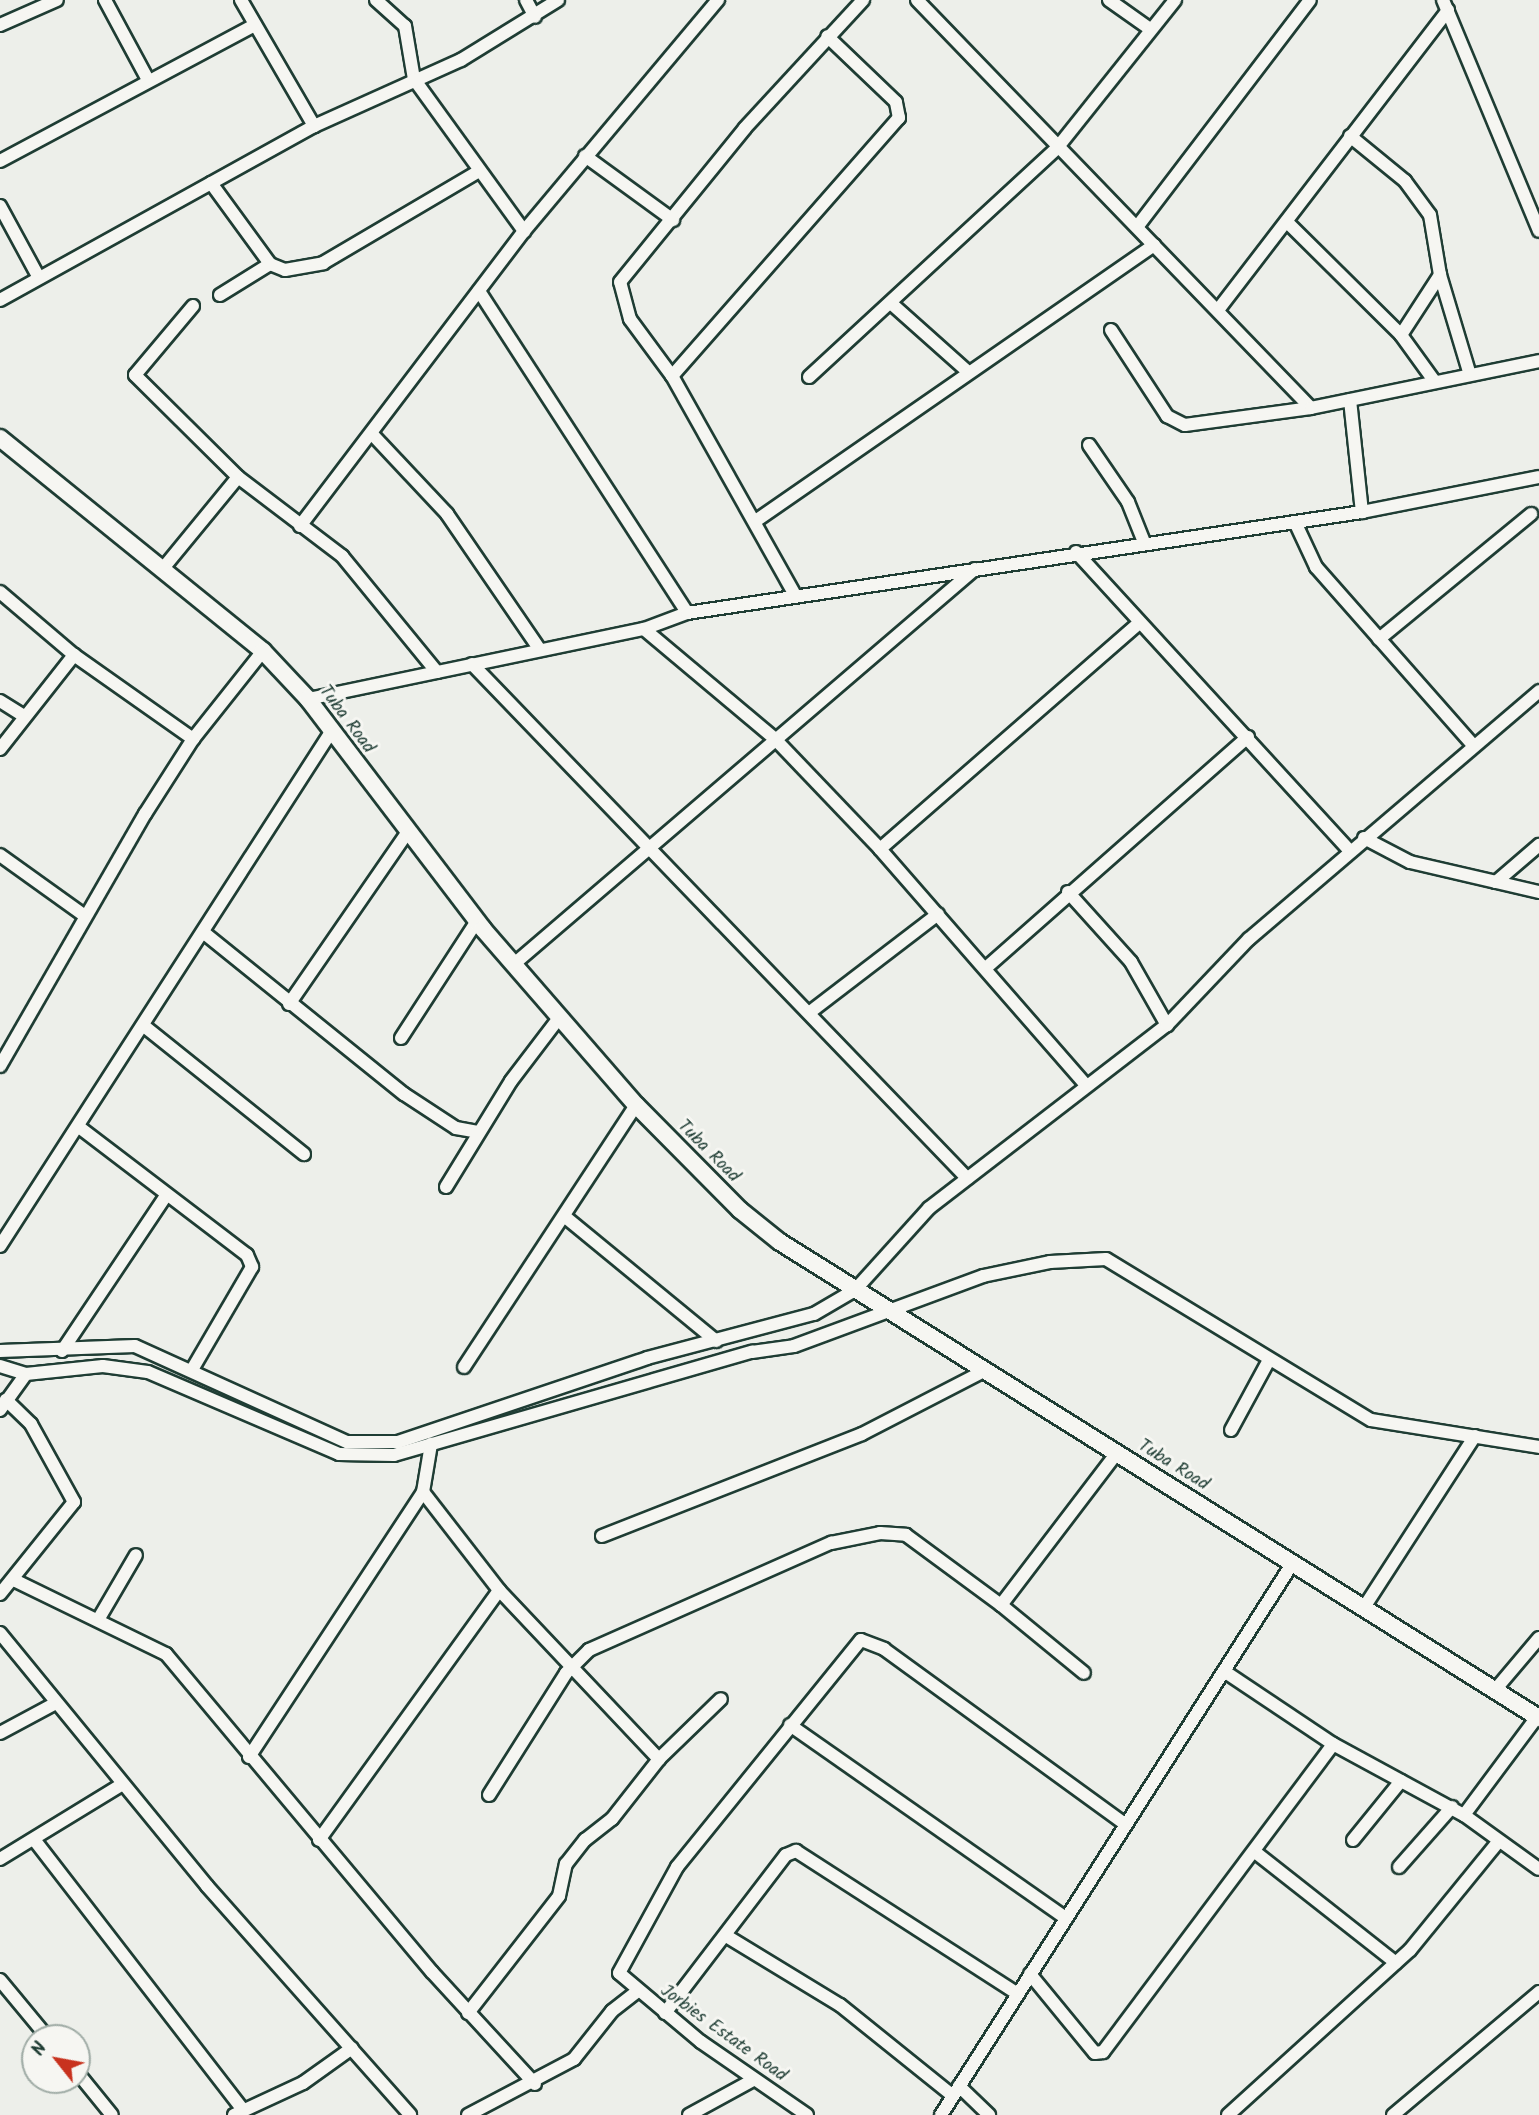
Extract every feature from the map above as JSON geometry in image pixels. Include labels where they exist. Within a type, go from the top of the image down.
[{"type":"street","points":[[0,25],[57,0]]},
{"type":"street","points":[[105,0],[148,80]]},
{"type":"street","points":[[241,0],[314,125]]},
{"type":"street","points":[[376,0],[405,26],[414,79],[524,231]]},
{"type":"street","points":[[526,0],[535,17]]},
{"type":"street","points":[[0,299],[314,125],[414,79],[535,17],[558,0]]},
{"type":"street","points":[[300,526],[524,231],[718,0]]},
{"type":"street","points":[[795,595],[757,520],[672,376],[630,319],[620,282],[827,36],[863,0]]},
{"type":"street","points":[[917,0],[1057,148],[1219,310],[1311,408]]},
{"type":"street","points":[[1109,0],[1150,29]]},
{"type":"street","points":[[809,377],[893,305],[1057,148],[1175,0]]},
{"type":"street","points":[[1137,227],[1310,0]]},
{"type":"street","points":[[1219,310],[1446,5]]},
{"type":"street","points":[[1446,5],[1539,232]]},
{"type":"street","points":[[0,161],[255,25]]},
{"type":"street","points":[[672,376],[899,118],[896,102],[827,36]]},
{"type":"street","points":[[1350,136],[1405,181],[1430,215],[1440,275],[1470,375]]},
{"type":"street","points":[[585,156],[673,220]]},
{"type":"street","points":[[211,183],[270,264],[285,270],[323,263],[479,171]]},
{"type":"street","points":[[0,206],[38,276]]},
{"type":"street","points":[[1287,222],[1401,335],[1435,382]]},
{"type":"street","points":[[757,520],[967,371],[1154,245]]},
{"type":"street","points":[[220,295],[270,264]]},
{"type":"street","points":[[1401,335],[1440,275]]},
{"type":"street","points":[[479,291],[687,613]]},
{"type":"street","points":[[893,305],[967,371]]},
{"type":"street","points":[[193,306],[135,375],[238,477],[342,556],[437,672]]},
{"type":"street","points":[[1111,330],[1176,424],[1311,408],[1539,361]]},
{"type":"street","points":[[1350,400],[1362,512]]},
{"type":"street","points":[[372,434],[447,514],[538,647]]},
{"type":"street","name":"Tuba Road","points":[[0,438],[165,566],[263,651],[308,699],[477,921],[559,1018],[636,1105],[740,1210],[855,1290],[1538,1718]]},
{"type":"street","points":[[1089,445],[1128,502],[1144,542]]},
{"type":"street","points":[[165,566],[238,477]]},
{"type":"street","points":[[308,699],[437,672],[538,647],[644,629],[687,613],[1076,552],[1362,512],[1539,477]]},
{"type":"street","points":[[1378,639],[1531,514]]},
{"type":"street","points":[[1295,522],[1315,567],[1474,745]]},
{"type":"street","points":[[1076,552],[1349,850]]},
{"type":"street","points":[[514,964],[650,843],[975,569]]},
{"type":"street","points":[[0,592],[74,655],[193,739]]},
{"type":"street","points":[[880,849],[1139,623]]},
{"type":"street","points":[[644,629],[774,738],[987,967],[1085,1084]]},
{"type":"street","points":[[0,1066],[82,914],[193,739],[263,651]]},
{"type":"street","points":[[0,749],[74,655]]},
{"type":"street","points":[[472,664],[650,843],[967,1178]]},
{"type":"street","points":[[0,1351],[62,1351],[135,1346],[193,1368],[348,1442],[398,1442],[716,1341],[814,1314],[855,1290],[902,1232],[967,1178],[1085,1084],[1167,1025],[1249,939],[1349,850],[1539,691]]},
{"type":"street","points":[[0,701],[24,716]]},
{"type":"street","points":[[0,1247],[331,732]]},
{"type":"street","points":[[987,967],[1068,892],[1248,737]]},
{"type":"street","points":[[289,1004],[408,833]]},
{"type":"street","points":[[1364,838],[1410,862],[1539,892]]},
{"type":"street","points":[[1496,882],[1539,845]]},
{"type":"street","points":[[0,855],[82,914]]},
{"type":"street","points":[[1068,892],[1131,962],[1167,1025]]},
{"type":"street","points":[[810,1012],[938,914]]},
{"type":"street","points":[[401,1038],[477,921]]},
{"type":"street","points":[[203,932],[404,1094],[456,1128],[478,1132]]},
{"type":"street","points":[[446,1187],[478,1132],[559,1018]]},
{"type":"street","points":[[144,1026],[304,1154]]},
{"type":"street","points":[[464,1367],[636,1105]]},
{"type":"street","points":[[79,1127],[165,1197],[247,1255],[253,1267],[193,1368]]},
{"type":"street","points":[[62,1351],[165,1197]]},
{"type":"street","points":[[564,1216],[716,1341]]},
{"type":"street","points":[[0,1366],[26,1374],[103,1366],[148,1372],[339,1454],[394,1455],[752,1352],[794,1346],[887,1310],[1018,1267],[1106,1259],[1371,1420],[1539,1447]]},
{"type":"street","points":[[1231,1430],[1269,1360]]},
{"type":"street","points":[[602,1536],[862,1434],[986,1370]]},
{"type":"street","points":[[0,1594],[16,1581],[74,1502],[31,1424],[3,1405],[26,1374]]},
{"type":"street","points":[[1363,1609],[1475,1436]]},
{"type":"street","points":[[249,1758],[423,1492],[432,1444]]},
{"type":"street","points":[[1001,1605],[1116,1454]]},
{"type":"street","points":[[423,1492],[499,1590],[573,1663],[659,1759]]},
{"type":"street","points":[[489,1795],[573,1663],[614,1637],[679,1615],[831,1543],[880,1533],[906,1535],[1001,1605],[1084,1672]]},
{"type":"street","points":[[98,1620],[136,1555]]},
{"type":"street","points":[[941,2115],[1292,1564]]},
{"type":"street","points":[[16,1581],[166,1654],[319,1840],[468,2013],[535,2084]]},
{"type":"street","points":[[319,1840],[499,1590]]},
{"type":"street","points":[[0,1633],[123,1784],[410,2115]]},
{"type":"street","points":[[1495,1690],[1539,1637]]},
{"type":"street","points":[[1066,1918],[790,1726],[861,1640],[871,1641],[1126,1825]]},
{"type":"street","points":[[1224,1671],[1333,1744],[1452,1807],[1539,1869]]},
{"type":"street","points":[[468,2013],[559,1895],[566,1864],[659,1759],[721,1699]]},
{"type":"street","points":[[0,1734],[55,1703]]},
{"type":"street","points":[[1464,1815],[1538,1718]]},
{"type":"street","name":"Jorbies Estate Road","points":[[790,1726],[677,1867],[645,1916],[620,1979],[753,2080],[807,2115]]},
{"type":"street","points":[[1030,1975],[1095,2053],[1103,2052],[1255,1852],[1333,1744]]},
{"type":"street","points":[[1353,1840],[1401,1781]]},
{"type":"street","points":[[0,1859],[36,1842],[123,1784]]},
{"type":"street","points":[[1399,1867],[1452,1807]]},
{"type":"street","points":[[36,1842],[238,2113],[303,2083],[352,2048]]},
{"type":"street","points":[[1228,2115],[1395,1963],[1498,1842]]},
{"type":"street","points":[[665,2013],[727,1937],[786,1855],[796,1851],[1018,1994]]},
{"type":"street","points":[[1255,1852],[1395,1963]]},
{"type":"street","points":[[727,1937],[840,2005],[989,2115]]},
{"type":"street","points":[[0,1980],[36,2024]]},
{"type":"street","points":[[468,2115],[535,2084],[574,2059],[612,2011],[636,1992]]},
{"type":"street","points":[[1393,2115],[1539,1992]]},
{"type":"street","points":[[689,2115],[753,2080]]},
{"type":"street","points":[[91,2089],[113,2115]]}]
